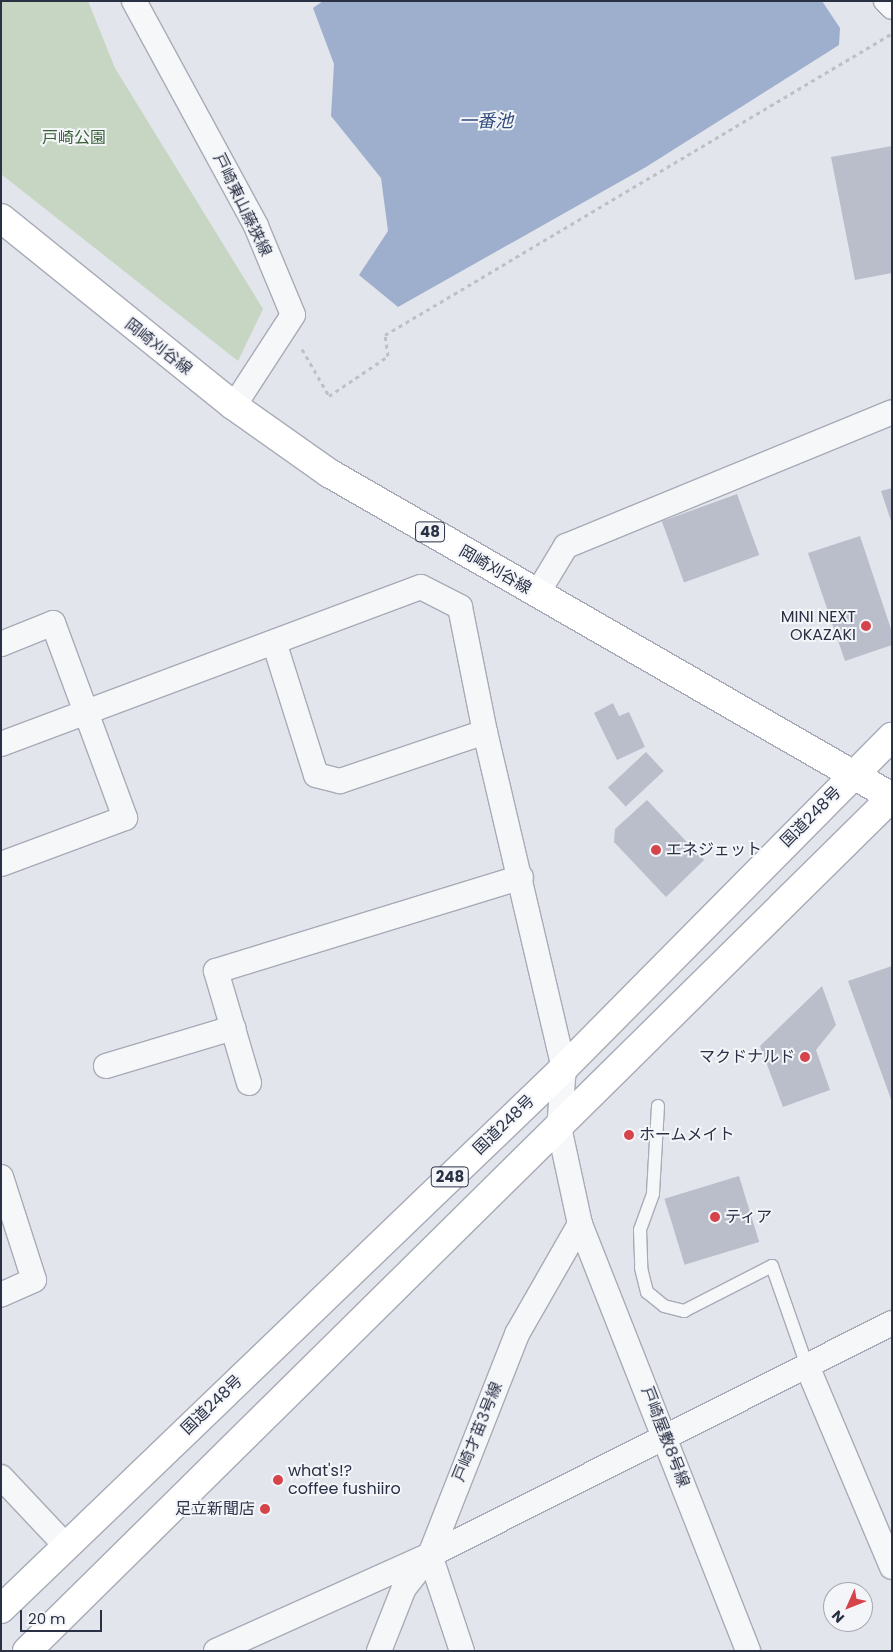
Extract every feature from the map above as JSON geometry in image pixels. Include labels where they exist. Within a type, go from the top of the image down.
[{"type":"main road","name":"岡崎刈谷線","points":[[1,218],[234,406],[329,473],[850,777],[892,797]]},
{"type":"main road","name":"国道248号","points":[[1,1609],[564,1068],[850,777],[892,737]]},
{"type":"main road","name":"248","points":[[26,1651],[470,1210],[559,1127],[892,797]]},
{"type":"street","name":"戸崎東山藤狭線","points":[[134,1],[256,226],[293,315],[288,325]]},
{"type":"street","points":[[886,1],[892,7]]},
{"type":"street","points":[[234,406],[288,325]]},
{"type":"street","points":[[537,594],[566,546],[892,412]]},
{"type":"street","name":"戸崎屋敷8号線","points":[[275,645],[421,588],[460,607],[485,732],[521,877],[564,1068],[559,1127],[580,1224],[666,1437],[748,1651]]},
{"type":"street","points":[[1,644],[52,623],[88,712],[125,818],[1,864]]},
{"type":"street","points":[[1,744],[275,645],[316,775],[340,780],[485,732]]},
{"type":"street","points":[[249,1083],[216,971],[521,877]]},
{"type":"street","points":[[106,1066],[233,1028]]},
{"type":"street","points":[[1,1177],[34,1280],[1,1295]]},
{"type":"street","name":"戸崎才苗3号線","points":[[430,1555],[517,1334],[580,1224]]},
{"type":"street","points":[[216,1651],[430,1555],[892,1323]]},
{"type":"street","points":[[807,1366],[892,1567]]},
{"type":"street","points":[[1,1477],[66,1546]]},
{"type":"street","points":[[379,1651],[404,1588],[430,1555]]},
{"type":"street","points":[[430,1555],[462,1651]]},
{"type":"lane","points":[[658,1106],[652,1194],[640,1230],[641,1268],[647,1292],[664,1306],[684,1311],[772,1266],[807,1366]]},
{"type":"path","points":[[288,325],[329,396],[388,356],[385,335],[892,33]]},
{"type":"green space","name":"戸崎公園","points":[[1,1],[88,1],[115,68],[263,309],[238,361],[1,174]]},
{"type":"water","name":"一番池","points":[[323,1],[822,1],[840,28],[839,45],[646,167],[398,307],[359,275],[388,231],[381,178],[331,116],[334,64],[313,8]]},
{"type":"building","points":[[892,146],[892,273],[855,280],[831,157]]},
{"type":"building","points":[[892,488],[892,521],[891,521],[881,491]]},
{"type":"building","points":[[737,494],[759,555],[684,582],[662,521]]},
{"type":"building","points":[[860,536],[892,632],[892,645],[845,661],[808,553]]},
{"type":"building","points":[[613,703],[619,716],[629,712],[645,747],[617,760],[594,713]]},
{"type":"building","points":[[646,752],[664,771],[626,806],[608,787]]},
{"type":"building","points":[[647,800],[704,860],[666,897],[614,842],[615,829]]},
{"type":"building","points":[[892,966],[892,1102],[848,981]]},
{"type":"building","points":[[822,986],[836,1025],[816,1050],[830,1090],[783,1107],[760,1046]]},
{"type":"building","points":[[739,1176],[759,1242],[685,1265],[664,1199]]},
{"type":"place","name":"MINI NEXT OKAZAKI","points":[[866,626]]},
{"type":"place","name":"エネジェット","points":[[656,850]]},
{"type":"place","name":"マクドナルド","points":[[805,1057]]},
{"type":"place","name":"ホームメイト","points":[[629,1135]]},
{"type":"place","name":"ティア","points":[[715,1217]]},
{"type":"place","name":"what's!? coffee fushiiro","points":[[278,1480]]},
{"type":"place","name":"足立新聞店","points":[[265,1509]]}]
